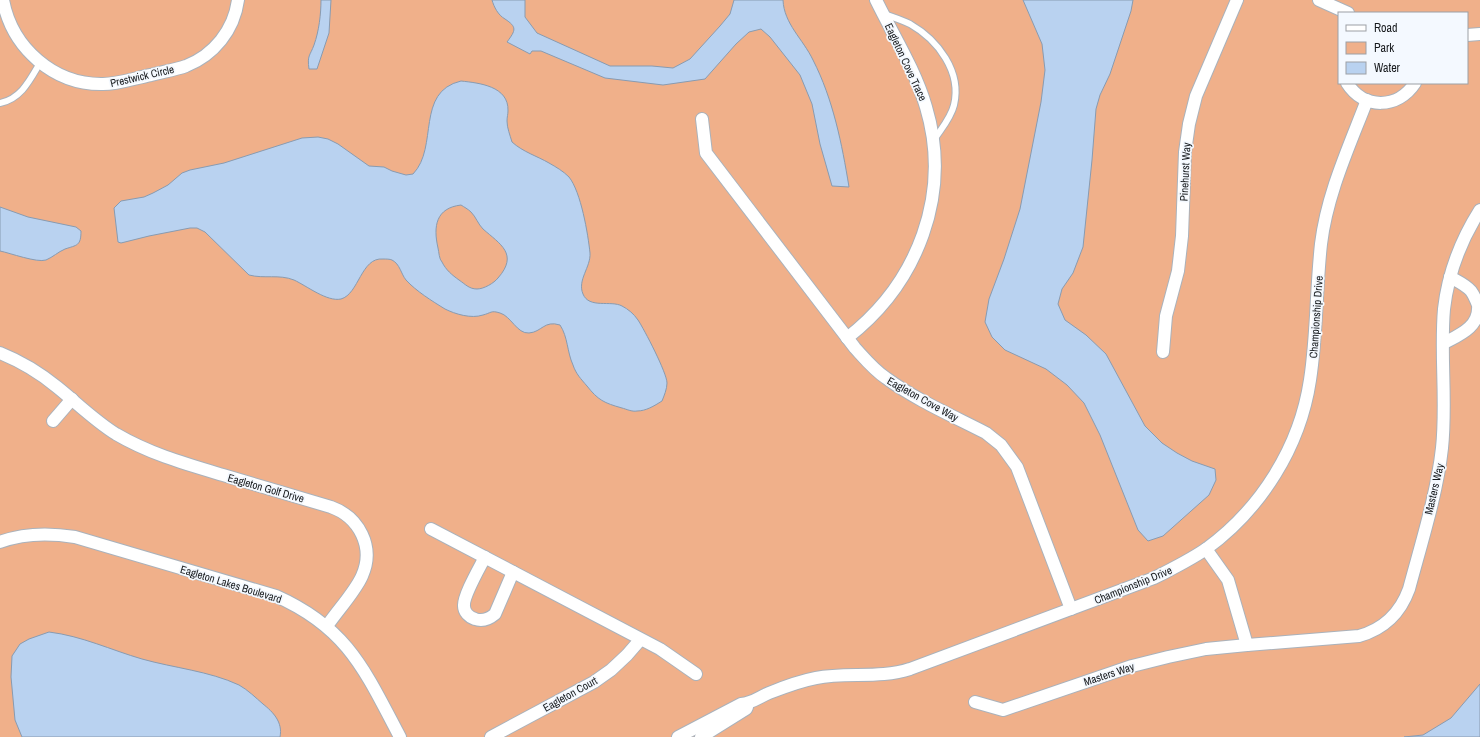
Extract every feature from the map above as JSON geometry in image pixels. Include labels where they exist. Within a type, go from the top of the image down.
[{"type":"street","name":"Prestwick Circle","points":[[3,0],[10,26],[29,53],[40,63],[54,72],[70,79],[86,83],[103,84],[120,82],[186,66],[205,56],[219,43],[227,31],[234,18],[238,0]]},
{"type":"street","name":"Eagleton Cove Trace","points":[[847,338],[877,312],[889,298],[904,276],[917,251],[926,225],[934,180],[933,141],[926,107],[917,81],[876,0]]},
{"type":"street","name":"Pinehurst Way","points":[[1162,352],[1166,316],[1178,271],[1182,236],[1185,152],[1189,124],[1196,96],[1238,0]]},
{"type":"street","points":[[1319,0],[1346,12]]},
{"type":"street","points":[[1468,35],[1480,34]]},
{"type":"street","points":[[1348,84],[1359,96],[1377,103],[1395,100],[1403,96],[1414,84]]},
{"type":"street","name":"Championship Drive","points":[[678,737],[741,704],[750,703],[764,695],[789,685],[834,675],[880,675],[901,672],[1071,609],[1154,578],[1181,565],[1206,549],[1226,533],[1247,512],[1266,488],[1279,468],[1293,440],[1303,411],[1310,381],[1321,244],[1327,212],[1336,180],[1367,100]]},
{"type":"street","name":"Eagleton Cove Way","points":[[702,119],[706,153],[847,338],[869,364],[885,378],[902,389],[986,433],[1008,452],[1021,476],[1071,609]]},
{"type":"street","name":"Masters Way","points":[[975,702],[1003,710],[1132,666],[1168,656],[1206,649],[1359,636],[1367,634],[1382,626],[1395,615],[1402,605],[1409,589],[1433,495],[1442,448],[1444,427],[1444,309],[1450,277],[1464,239],[1480,210]]},
{"type":"street","points":[[1444,343],[1466,332],[1474,325],[1478,317],[1479,308],[1476,298],[1470,290],[1450,277]]},
{"type":"street","name":"Eagleton Golf Drive","points":[[0,353],[40,374],[72,399],[99,423],[142,448],[170,460],[331,507],[346,514],[359,527],[363,535],[367,551],[367,560],[362,577],[327,626]]},
{"type":"street","points":[[53,421],[72,399]]},
{"type":"street","points":[[431,529],[640,640],[660,649],[696,674]]},
{"type":"street","name":"Eagleton Lakes Boulevard","points":[[0,542],[21,536],[41,534],[76,537],[276,596],[306,611],[327,626],[340,638],[366,672],[400,737]]},
{"type":"street","points":[[1206,549],[1228,580],[1247,645]]},
{"type":"street","points":[[486,557],[464,604],[465,610],[469,616],[476,620],[484,621],[495,614],[513,572]]},
{"type":"street","name":"Eagleton Court","points":[[491,737],[594,682],[617,665],[640,640]]},
{"type":"street","name":"Championship Drive","points":[[701,737],[746,710],[750,703]]},
{"type":"lane","points":[[882,14],[909,24],[924,33],[941,50],[952,74],[956,87],[954,105],[948,118],[933,141]]},
{"type":"lane","points":[[0,103],[12,99],[23,90],[40,63]]},
{"type":"green space","points":[[0,0],[1480,0],[1480,737],[0,737]]},
{"type":"water","points":[[321,0],[331,0],[329,33],[317,69],[309,69],[309,56],[316,40]]},
{"type":"water","points":[[492,0],[525,0],[525,17],[537,33],[610,66],[652,66],[673,68],[690,59],[720,26],[730,14],[734,0],[783,0],[784,9],[790,24],[809,52],[826,90],[840,138],[849,187],[832,186],[820,144],[812,104],[800,75],[770,37],[761,29],[749,32],[736,44],[705,79],[663,85],[605,78],[541,51],[532,51],[530,54],[507,42],[514,29],[512,24],[498,13]]},
{"type":"water","points":[[1023,0],[1133,0],[1131,11],[1110,74],[1100,95],[1096,109],[1083,247],[1073,273],[1062,289],[1058,304],[1065,320],[1086,335],[1106,354],[1145,426],[1162,443],[1177,453],[1192,461],[1215,469],[1216,480],[1209,495],[1163,536],[1148,541],[1138,530],[1100,435],[1084,403],[1067,385],[1046,369],[1005,350],[992,337],[985,322],[989,299],[1020,209],[1041,102],[1045,70],[1042,44]]},
{"type":"water","points":[[461,81],[492,87],[498,91],[504,96],[507,103],[507,124],[512,142],[525,151],[544,160],[569,177],[580,203],[586,225],[590,253],[590,258],[582,284],[583,294],[586,299],[595,303],[617,304],[622,306],[631,312],[636,318],[655,351],[666,378],[667,383],[662,401],[640,411],[629,410],[606,403],[595,395],[577,374],[571,360],[565,334],[560,325],[550,324],[537,331],[525,333],[517,328],[504,315],[497,312],[478,316],[453,313],[424,296],[414,288],[406,280],[397,264],[391,260],[376,260],[370,264],[347,296],[341,299],[335,299],[323,296],[288,278],[249,275],[205,232],[197,228],[149,236],[121,243],[118,242],[114,208],[121,201],[144,197],[153,193],[168,185],[182,173],[190,170],[224,163],[302,138],[318,137],[328,139],[338,144],[369,166],[384,167],[406,175],[413,174],[421,163],[425,150],[432,108],[438,96],[447,87]],"holes":[[[461,205],[471,212],[483,229],[501,245],[507,256],[507,262],[504,270],[498,278],[494,282],[480,289],[469,287],[449,272],[441,261],[439,255],[436,232],[438,219],[446,210]]]},
{"type":"water","points":[[0,207],[28,217],[76,227],[81,231],[80,240],[75,246],[62,250],[49,259],[42,261],[0,251]]},
{"type":"water","points":[[49,632],[85,640],[142,659],[216,676],[239,685],[246,689],[274,714],[279,722],[281,732],[280,737],[22,737],[15,720],[11,677],[12,656],[20,644]]},
{"type":"water","points":[[1480,684],[1480,737],[1404,737],[1423,735],[1451,718]]}]
